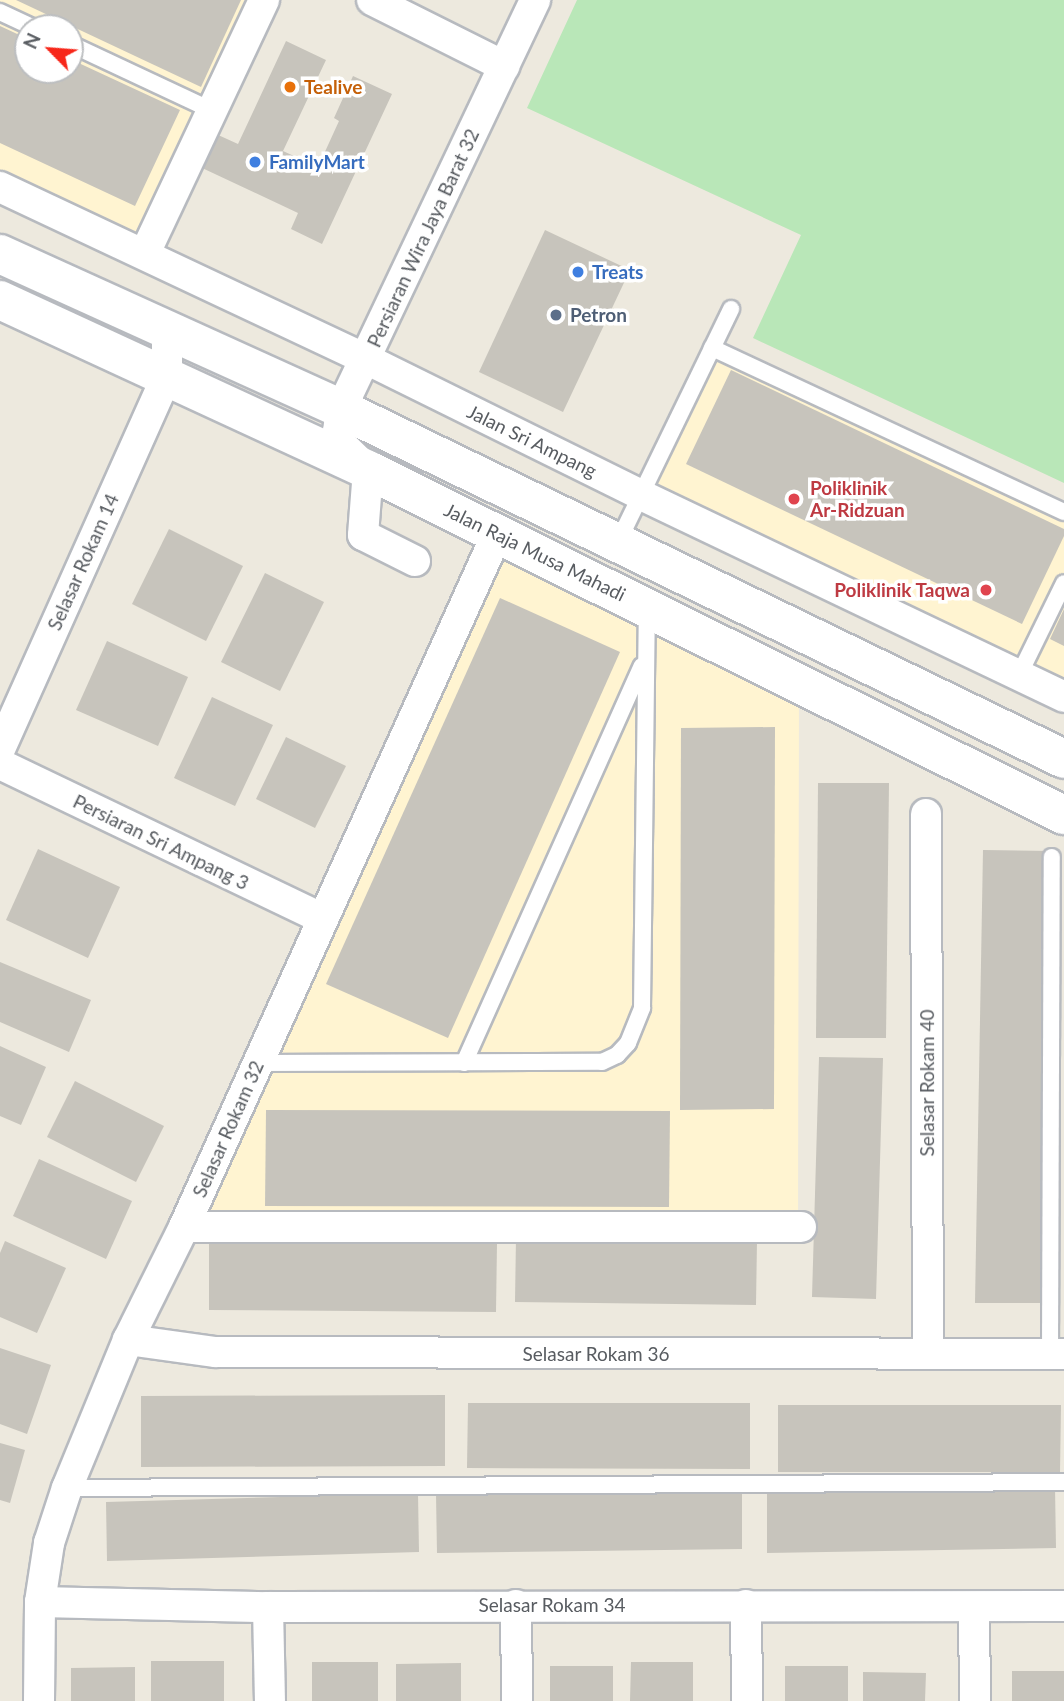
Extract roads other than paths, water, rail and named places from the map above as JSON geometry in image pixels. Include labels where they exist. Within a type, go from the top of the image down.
[{"type":"main road","points":[[0,254],[341,409],[1064,759]]},
{"type":"main road","name":"Jalan Raja Musa Mahadi","points":[[0,300],[368,470],[1064,815]]},
{"type":"street","points":[[145,253],[264,0]]},
{"type":"street","points":[[372,0],[504,66]]},
{"type":"street","name":"Persiaran Wira Jaya Barat 32","points":[[368,470],[342,445],[338,432],[341,409],[535,0]]},
{"type":"street","name":"Jalan Sri Ampang","points":[[0,187],[145,253],[641,495],[1064,697]]},
{"type":"street","points":[[167,331],[167,376]]},
{"type":"street","name":"Selasar Rokam 14","points":[[0,749],[167,376]]},
{"type":"street","points":[[368,470],[363,536],[415,561]]},
{"type":"street","name":"Selasar Rokam 32","points":[[39,1701],[40,1602],[49,1544],[67,1488],[128,1340],[184,1227],[497,534]]},
{"type":"street","name":"Persiaran Sri Ampang 3","points":[[0,764],[323,919]]},
{"type":"street","name":"Selasar Rokam 40","points":[[926,814],[928,1352]]},
{"type":"street","points":[[184,1227],[801,1227]]},
{"type":"street","name":"Selasar Rokam 36","points":[[128,1340],[215,1352],[1057,1353]]},
{"type":"street","name":"Selasar Rokam 34","points":[[40,1602],[268,1606],[1064,1606]]},
{"type":"street","points":[[516,1605],[517,1701]]},
{"type":"street","points":[[746,1605],[747,1701]]},
{"type":"street","points":[[268,1606],[270,1701]]},
{"type":"street","points":[[974,1606],[975,1701]]},
{"type":"lane","points":[[84,51],[211,110]]},
{"type":"lane","points":[[618,542],[731,309]]},
{"type":"lane","points":[[712,348],[1064,512]]},
{"type":"lane","points":[[1019,675],[1064,583]]},
{"type":"lane","points":[[258,1063],[602,1062],[617,1055],[631,1035],[642,1008],[647,607]]},
{"type":"lane","points":[[464,1063],[645,660]]},
{"type":"lane","points":[[1052,857],[1057,1353]]},
{"type":"lane","points":[[67,1488],[1064,1482]]},
{"type":"place","name":"Tealive","points":[[290,87]]},
{"type":"place","name":"FamilyMart","points":[[255,162]]},
{"type":"place","name":"Treats","points":[[578,272]]},
{"type":"place","name":"Petron","points":[[556,315]]},
{"type":"place","name":"Poliklinik Ar-Ridzuan","points":[[794,499]]},
{"type":"place","name":"Poliklinik Taqwa","points":[[986,590]]}]
